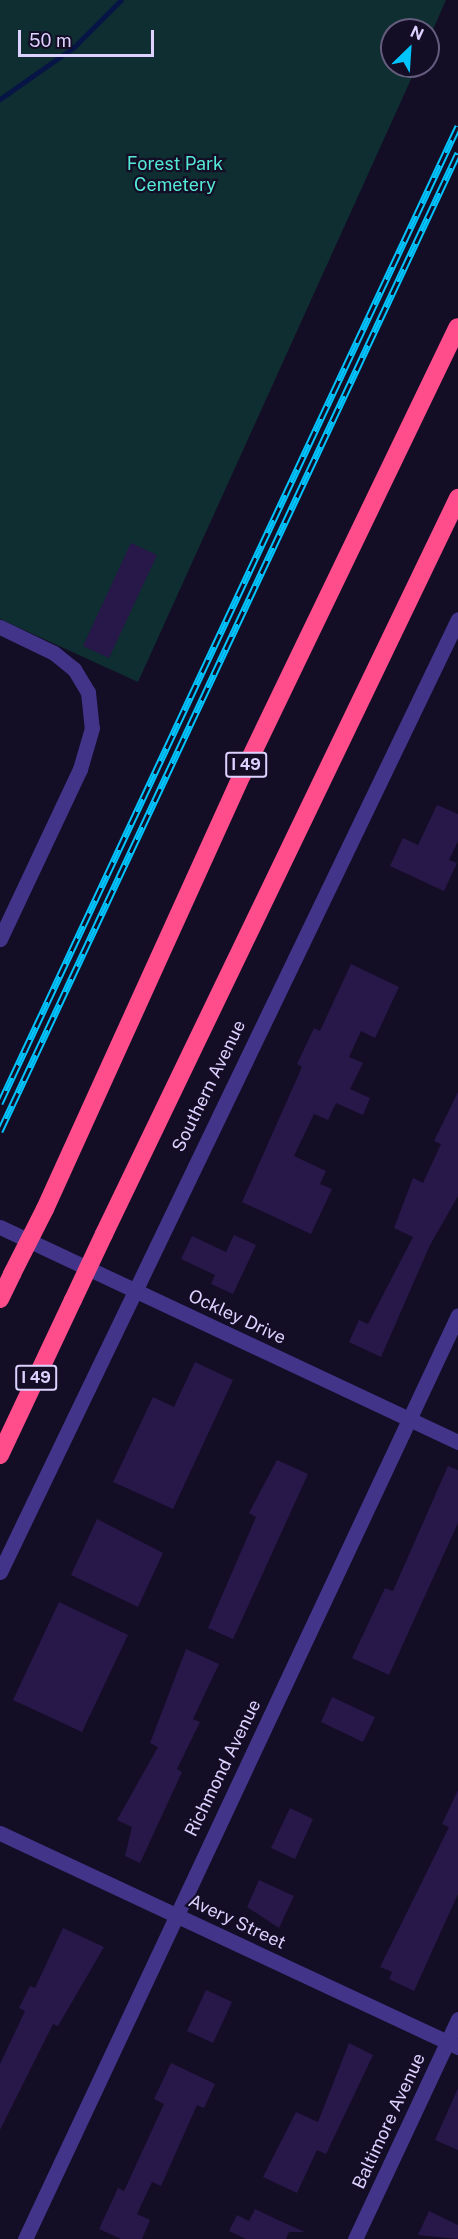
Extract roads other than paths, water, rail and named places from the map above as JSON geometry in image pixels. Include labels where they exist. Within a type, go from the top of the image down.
[{"type":"highway","name":"I 49","points":[[0,1299],[45,1209],[242,775],[458,327]]},
{"type":"highway","name":"I 49","points":[[0,1455],[458,498]]},
{"type":"street","name":"Southern Avenue","points":[[0,1572],[133,1289],[458,619]]},
{"type":"street","points":[[0,627],[65,661],[82,680],[91,705],[86,754],[0,939]]},
{"type":"street","name":"Ockley Drive","points":[[0,1227],[458,1442]]},
{"type":"street","name":"Richmond Avenue","points":[[25,2239],[174,1915],[411,1420],[458,1316]]},
{"type":"street","name":"Avery Street","points":[[0,1833],[453,2044]]},
{"type":"street","name":"Baltimore Avenue","points":[[355,2239],[453,2044],[458,2019]]},
{"type":"waterway","points":[[0,99],[74,47],[121,0]]},
{"type":"railway","points":[[0,1103],[458,126]]},
{"type":"railway","points":[[0,1131],[458,153]]},
{"type":"park label","name":"Forest Park Cemetery","points":[[175,175]]}]
